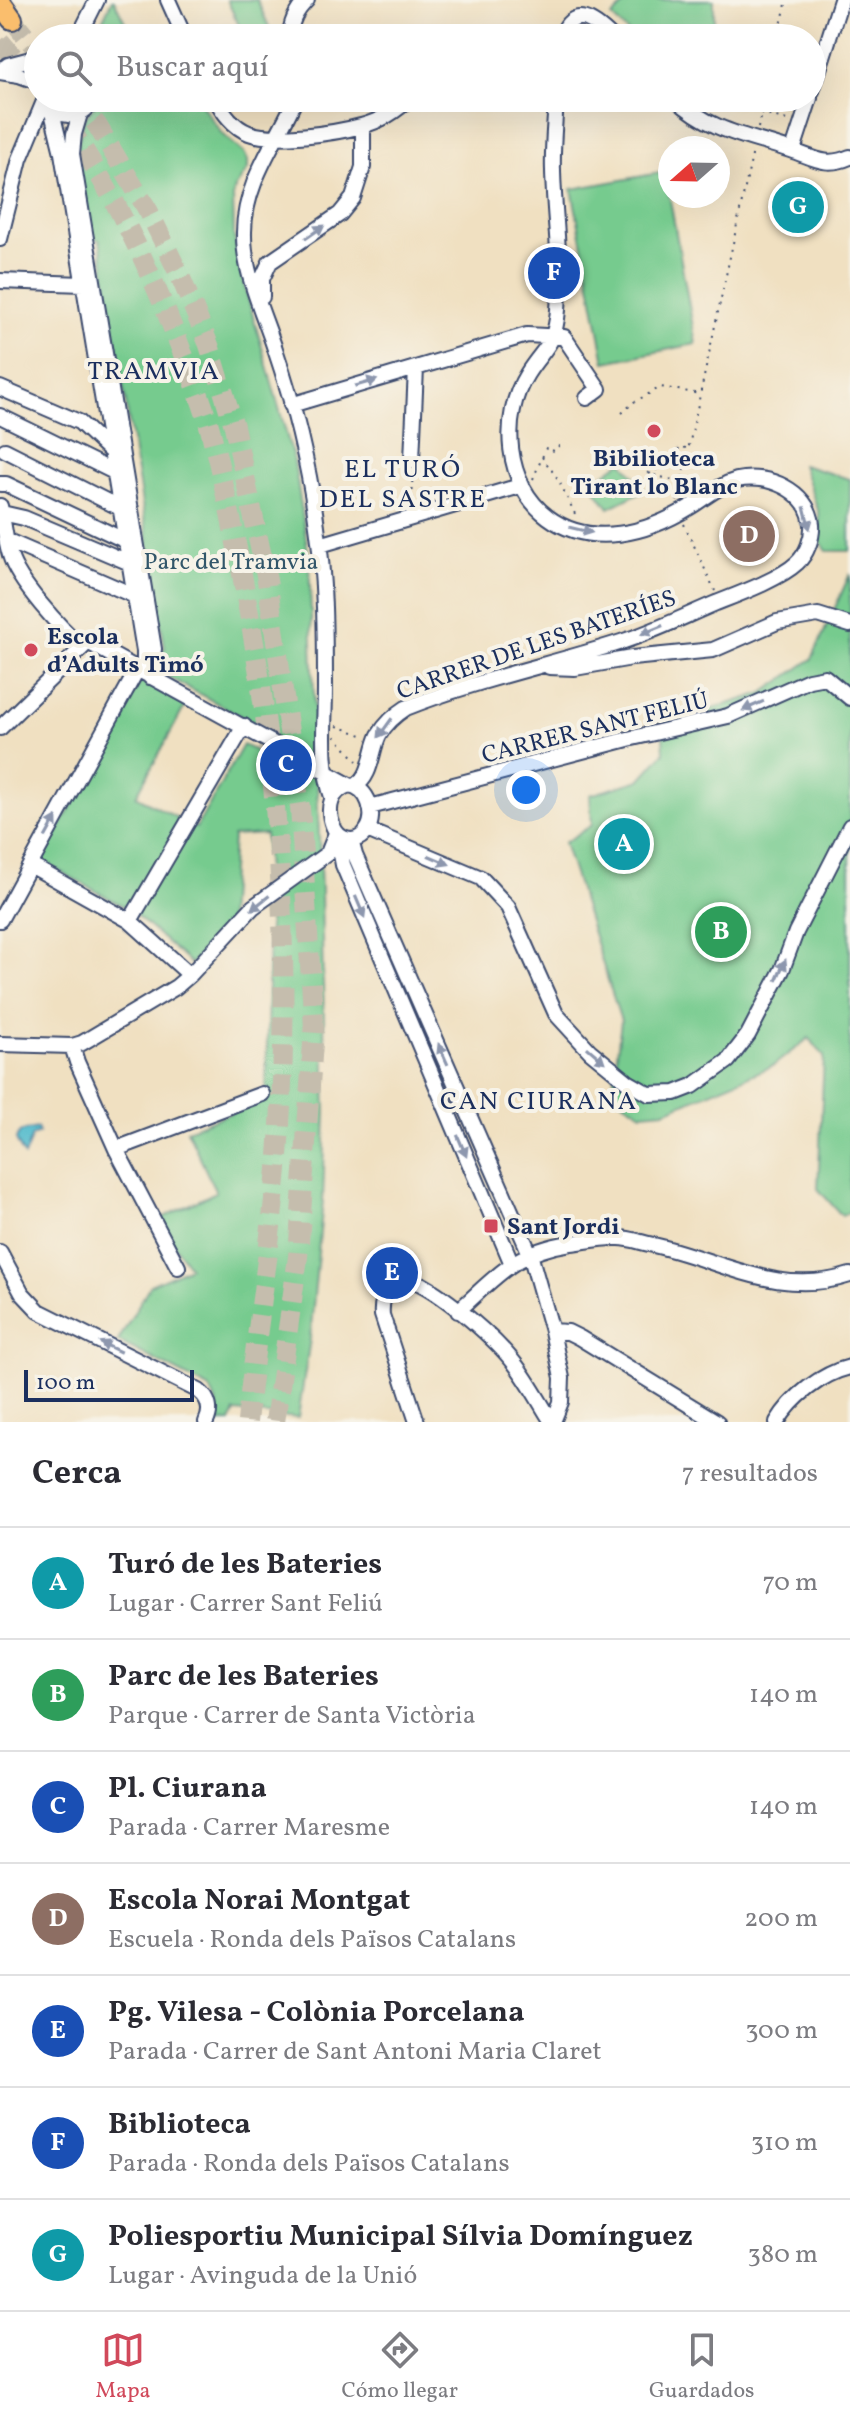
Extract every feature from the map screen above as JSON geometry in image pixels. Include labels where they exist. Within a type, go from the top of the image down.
[{"type":"highway","points":[[0,2],[6,14]]},
{"type":"street","points":[[86,24],[97,0]]},
{"type":"street","points":[[168,0],[179,24]]},
{"type":"street","points":[[291,24],[307,0]]},
{"type":"street","points":[[826,47],[841,0]]},
{"type":"street","points":[[568,24],[582,18],[596,24]]},
{"type":"street","points":[[0,72],[8,65],[24,61]]},
{"type":"street","points":[[0,72],[24,77]]},
{"type":"street","points":[[0,239],[20,159],[42,112]]},
{"type":"street","points":[[50,112],[62,153],[144,651],[144,673]]},
{"type":"street","points":[[61,112],[65,115],[80,114]]},
{"type":"street","points":[[0,920],[144,673],[154,649],[72,154],[74,134],[82,112]]},
{"type":"street","points":[[225,112],[231,121],[250,134],[275,138],[363,126],[390,112]]},
{"type":"street","points":[[289,112],[247,203],[244,227],[252,284],[291,405],[311,487],[320,545],[324,605],[325,770],[332,797],[330,815],[343,865],[512,1264]]},
{"type":"street","points":[[555,112],[552,167],[558,296],[553,336],[527,374],[515,399],[511,447],[524,490],[548,517],[580,531]]},
{"type":"street","points":[[691,112],[725,131],[817,160],[836,163],[850,157]]},
{"type":"street","points":[[793,150],[806,112]]},
{"type":"street","points":[[263,313],[262,279],[270,262],[330,222],[347,206],[358,186],[363,167],[363,126]]},
{"type":"street","points":[[246,251],[256,262],[270,262]]},
{"type":"street","points":[[0,281],[83,284]]},
{"type":"street","points":[[291,405],[527,335],[564,337],[599,389],[587,398]]},
{"type":"street","points":[[412,460],[416,368]]},
{"type":"street","points":[[0,388],[79,422],[111,452]]},
{"type":"street","points":[[0,416],[114,472]]},
{"type":"street","points":[[5,450],[120,508]]},
{"type":"street","name":"CARRER DE LES BATERÍES","points":[[352,786],[364,779],[377,739],[389,721],[406,708],[624,642],[720,596],[762,585],[798,563],[808,547],[812,524],[796,494],[778,483],[760,478],[738,480],[722,486],[645,529],[613,536],[580,531]]},
{"type":"street","points":[[0,484],[6,484],[126,541]]},
{"type":"street","points":[[320,545],[414,517],[524,490]]},
{"type":"street","points":[[82,647],[36,599],[6,550],[1,509],[130,563]]},
{"type":"street","points":[[6,550],[135,596]]},
{"type":"street","points":[[537,666],[575,668],[632,658],[713,650],[777,622],[818,615],[850,625]]},
{"type":"street","points":[[0,728],[88,642],[325,770],[365,795],[370,807],[367,830],[351,840],[341,838],[337,833]]},
{"type":"street","name":"CARRER SANT FELIÚ","points":[[370,807],[728,716],[809,680],[825,677],[850,698]]},
{"type":"street","points":[[130,921],[244,726]]},
{"type":"street","points":[[332,797],[340,788],[352,786]]},
{"type":"street","points":[[367,830],[481,878],[508,907],[556,1014],[590,1051],[628,1082],[649,1094],[675,1093],[693,1086],[728,1061],[748,1035],[850,826]]},
{"type":"street","points":[[0,1044],[72,1046],[82,1043],[176,987],[253,907],[328,853],[337,833]]},
{"type":"street","points":[[351,840],[530,1254],[552,1331],[563,1387],[561,1402],[552,1422]]},
{"type":"street","points":[[30,865],[130,921],[190,975]]},
{"type":"street","points":[[72,1046],[116,1149],[178,1267]]},
{"type":"street","points":[[116,1149],[262,1094]]},
{"type":"street","points":[[458,1311],[512,1264],[530,1254],[558,1245],[620,1237],[666,1247],[780,1282],[836,1279],[850,1275]]},
{"type":"street","points":[[0,1252],[6,1279],[39,1311],[199,1391],[206,1398],[209,1408],[206,1422]]},
{"type":"street","points":[[417,1422],[384,1326],[381,1306],[385,1292],[394,1283],[409,1280],[458,1311],[514,1362],[552,1422]]},
{"type":"street","points":[[552,1331],[568,1332],[580,1338],[717,1422]]},
{"type":"street","points":[[777,1422],[803,1391],[827,1376],[850,1367]]},
{"type":"path","points":[[781,24],[787,0]]},
{"type":"path","points":[[757,132],[761,113],[802,124]]},
{"type":"path","points":[[676,506],[754,146]]},
{"type":"path","points":[[622,413],[634,402],[661,387],[701,395]]},
{"type":"path","points":[[524,490],[546,448],[554,451],[562,443]]},
{"type":"path","points":[[649,474],[677,457],[679,447],[689,449]]},
{"type":"path","points":[[542,457],[569,499],[580,531]]},
{"type":"path","points":[[412,460],[414,517]]},
{"type":"path","points":[[642,466],[649,474],[681,482]]},
{"type":"path","points":[[686,528],[720,596]]},
{"type":"path","points":[[325,724],[377,739]]},
{"type":"path","points":[[325,744],[334,745],[334,736],[338,737],[361,765],[368,768]]},
{"type":"green space","points":[[112,0],[114,0],[126,24],[101,24]]},
{"type":"green space","points":[[227,0],[257,0],[268,24],[238,24]]},
{"type":"green space","points":[[629,0],[714,0],[714,24],[619,24],[612,17]]},
{"type":"green space","name":"Parc del Tramvia","points":[[90,112],[207,112],[222,134],[245,154],[248,161],[248,169],[233,196],[234,236],[242,277],[294,461],[309,558],[326,1113],[323,1200],[310,1339],[298,1418],[235,1412],[230,1422],[216,1422],[217,1404],[209,1388],[118,1341],[150,1285],[190,1267],[156,1221],[216,1192],[187,1130],[266,1099],[269,921],[265,834],[233,836],[228,921],[191,964],[129,909],[41,861],[141,680],[185,706],[136,796],[196,828],[243,745],[258,752],[254,723],[171,678],[162,671],[157,660],[156,655],[165,648],[100,240],[85,235],[76,153],[83,121]]},
{"type":"green space","points":[[658,173],[658,208],[671,208],[696,344],[605,362],[572,189]]},
{"type":"green space","points":[[622,461],[645,490],[609,508],[591,483]]},
{"type":"green space","points":[[802,465],[850,479],[850,551],[827,551],[820,541],[819,513]]},
{"type":"green space","points":[[850,574],[850,1212],[842,1216],[818,1189],[824,1056],[809,1038],[773,1066],[665,1111],[642,1113],[612,1094],[621,1021],[564,843],[592,825],[590,795],[640,780],[664,753],[662,719],[693,715],[763,693],[812,659]]},
{"type":"water","points":[[37,1128],[39,1133],[32,1136],[24,1156],[17,1136]]},
{"type":"tunnel","points":[[12,19],[24,34]]},
{"type":"tunnel","points":[[0,41],[24,69]]},
{"type":"tunnel","points":[[58,112],[124,220],[168,317],[201,402],[231,520],[259,676],[280,881],[282,1087],[275,1189],[247,1422]]},
{"type":"tunnel","points":[[86,112],[149,212],[180,276],[209,345],[234,426],[267,580],[300,807],[314,1028],[298,1257],[275,1422]]},
{"type":"place","name":"Poliesportiu Municipal Sílvia Domínguez","points":[[798,207]]},
{"type":"place","name":"Biblioteca","points":[[554,273]]},
{"type":"place","name":"Bibilioteca Tirant lo Blanc","points":[[654,431]]},
{"type":"place","name":"Escola Norai Montgat","points":[[749,536]]},
{"type":"place","name":"Escola d’Adults Timó","points":[[31,650]]},
{"type":"place","name":"Pl. Ciurana","points":[[286,765]]},
{"type":"place","name":"Turó de les Bateries","points":[[624,844]]},
{"type":"place","name":"Parc de les Bateries","points":[[721,932]]},
{"type":"place","name":"Sant Jordi","points":[[491,1226]]},
{"type":"place","name":"Pg. Vilesa - Colònia Porcelana","points":[[392,1273]]},
{"type":"district","name":"TRAMVIA","points":[[154,370]]},
{"type":"district","name":"EL TURÓ DEL SASTRE","points":[[403,483]]},
{"type":"district","name":"CAN CIURANA","points":[[539,1100]]}]
